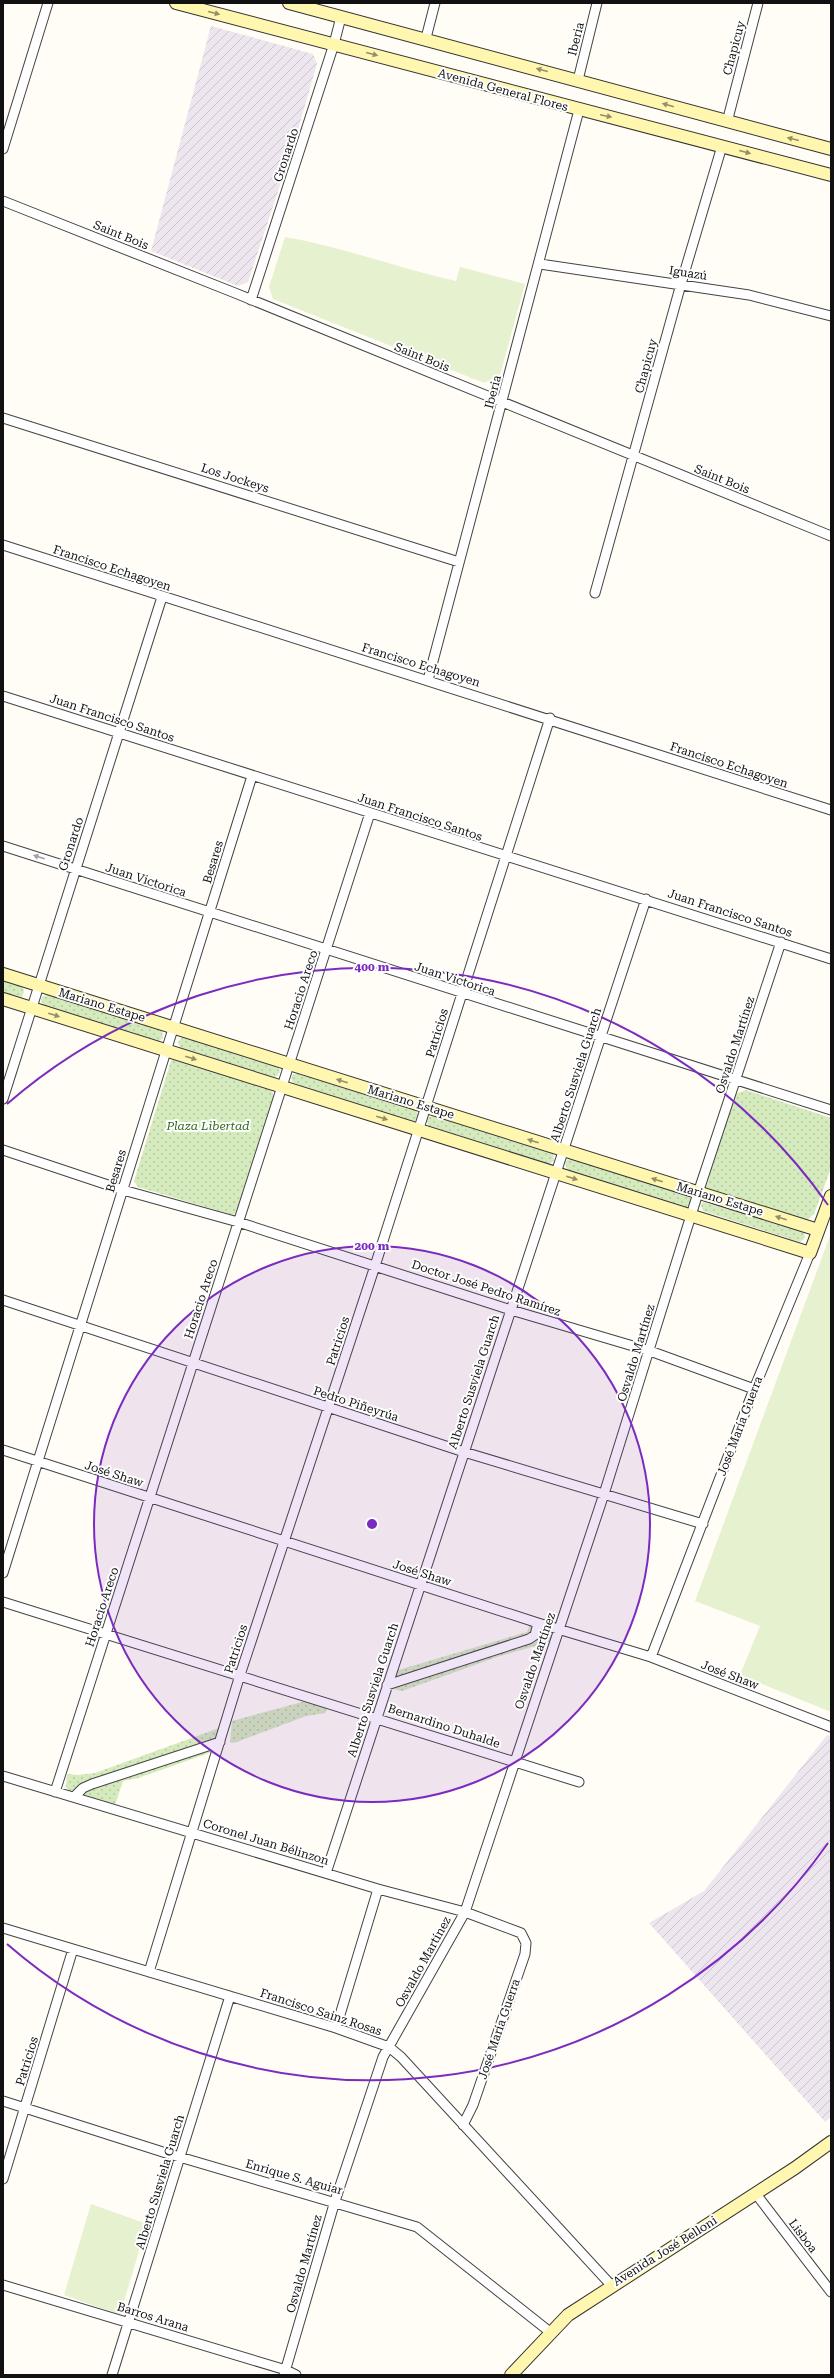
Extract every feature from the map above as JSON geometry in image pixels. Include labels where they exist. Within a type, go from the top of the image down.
[{"type":"street","points":[[3,149],[48,3]]},
{"type":"street","name":"Avenida General Flores","points":[[176,3],[831,175]]},
{"type":"street","points":[[289,3],[426,38],[727,122],[831,149]]},
{"type":"street","points":[[426,38],[435,3]]},
{"type":"street","name":"Iberia","points":[[578,80],[597,3]]},
{"type":"street","name":"Chapicuy","points":[[727,122],[758,3]]},
{"type":"street","name":"Gronardo","points":[[251,300],[334,44],[341,17]]},
{"type":"street","name":"Iberia","points":[[428,680],[540,264],[579,110]]},
{"type":"street","name":"Chapicuy","points":[[595,593],[681,284],[722,146]]},
{"type":"street","name":"Saint Bois","points":[[3,201],[251,300],[831,536]]},
{"type":"street","name":"Iguazú","points":[[540,264],[749,295],[831,316]]},
{"type":"street","name":"Los Jockeys","points":[[3,418],[459,562]]},
{"type":"street","name":"Francisco Echagoyen","points":[[3,545],[162,597],[550,718],[831,810]]},
{"type":"street","name":"Gronardo","points":[[3,1099],[162,597]]},
{"type":"street","name":"Juan Francisco Santos","points":[[3,696],[831,959]]},
{"type":"street","name":"Patricios","points":[[149,1972],[240,1675],[375,1266],[550,718]]},
{"type":"street","name":"Besares","points":[[3,1573],[252,776]]},
{"type":"street","name":"Horacio Areco","points":[[55,1792],[370,813]]},
{"type":"street","name":"Juan Victorica","points":[[3,846],[462,994],[831,1110]]},
{"type":"street","name":"Alberto Susviela Guarch","points":[[326,1873],[646,899]]},
{"type":"street","name":"Osvaldo Martínez","points":[[285,2373],[335,2201],[383,2057],[465,1912],[604,1494],[650,1351],[698,1193],[781,942]]},
{"type":"street","name":"Mariano Estape","points":[[3,974],[818,1230]]},
{"type":"street","name":"Mariano Estape","points":[[3,999],[810,1253]]},
{"type":"street","name":"Doctor José Pedro Ramírez","points":[[3,1150],[123,1190],[238,1222],[511,1310],[650,1351],[754,1389]]},
{"type":"street","name":"José María Guerra","points":[[651,1657],[754,1389],[810,1253],[831,1196]]},
{"type":"street","name":"Pedro Piñeyrúa","points":[[3,1300],[464,1452],[703,1524]]},
{"type":"street","name":"José Shaw","points":[[3,1450],[558,1630],[651,1657],[831,1727]]},
{"type":"street","name":"Bernardino Duhalde","points":[[3,1602],[377,1717],[579,1782]]},
{"type":"street","points":[[387,1685],[529,1639],[534,1635],[538,1623]]},
{"type":"street","points":[[74,1797],[83,1788],[92,1784],[220,1742]]},
{"type":"street","name":"Coronel Juan Bélinzon","points":[[3,1776],[378,1889],[465,1912],[521,1932]]},
{"type":"street","points":[[336,2028],[378,1889]]},
{"type":"street","name":"Francisco Sainz Rosas","points":[[3,1928],[336,2028],[389,2047],[611,2285]]},
{"type":"street","name":"José María Guerra","points":[[463,2125],[472,2105],[525,1954],[526,1943],[521,1932]]},
{"type":"street","name":"Patricios","points":[[3,2179],[26,2108],[73,1949]]},
{"type":"street","name":"Alberto Susviela Guarch","points":[[112,2375],[230,1996]]},
{"type":"street","name":"Enrique S. Aguiar","points":[[3,2101],[181,2157],[335,2201],[417,2227],[426,2232],[550,2332]]},
{"type":"street","name":"Avenida José Belloni","points":[[511,2375],[550,2332],[568,2315],[611,2285],[756,2194],[831,2142]]},
{"type":"street","name":"Lisboa","points":[[756,2194],[831,2292]]},
{"type":"street","name":"Barros Arana","points":[[3,2285],[129,2322],[285,2373],[296,2375]]},
{"type":"shaded area","points":[[211,26],[313,54],[317,64],[294,143],[248,282],[238,286],[151,251]]},
{"type":"shaded area","points":[[827,1735],[831,1736],[831,2117],[825,2122],[649,1923],[704,1891]]},
{"type":"green space","points":[[285,237],[328,246],[456,281],[460,267],[525,284],[500,375],[484,383],[273,299],[269,287]]},
{"type":"green space","points":[[3,981],[23,987],[24,992],[22,997],[3,993]]},
{"type":"green space","points":[[48,995],[162,1031],[163,1038],[159,1041],[43,1005],[41,999],[43,996]]},
{"type":"green space","points":[[181,1038],[278,1067],[280,1072],[275,1078],[180,1048],[178,1042]]},
{"type":"green space","name":"Plaza Libertad","points":[[173,1058],[268,1088],[273,1093],[274,1098],[238,1212],[233,1215],[138,1187],[134,1181]]},
{"type":"green space","points":[[293,1074],[298,1074],[417,1111],[418,1117],[414,1122],[293,1083],[291,1078]]},
{"type":"green space","points":[[746,1090],[831,1118],[831,1168],[814,1214],[808,1219],[802,1219],[706,1188],[735,1094]]},
{"type":"green space","points":[[434,1116],[553,1154],[554,1161],[549,1164],[429,1126],[426,1120],[429,1117]]},
{"type":"green space","points":[[572,1159],[690,1196],[691,1202],[687,1207],[567,1169],[565,1163],[567,1160]]},
{"type":"green space","points":[[703,1202],[804,1232],[805,1238],[800,1242],[703,1211],[701,1205]]},
{"type":"green space","points":[[831,1233],[831,1712],[740,1675],[760,1626],[695,1601]]},
{"type":"green space","points":[[530,1624],[548,1631],[552,1641],[497,1657],[402,1691],[393,1689],[395,1671],[527,1632]]},
{"type":"green space","points":[[306,1701],[327,1708],[325,1713],[306,1716],[234,1743],[230,1742],[232,1721]]},
{"type":"green space","points":[[222,1727],[215,1751],[138,1778],[123,1781],[115,1805],[69,1791],[66,1787],[67,1774],[78,1775],[95,1773]]},
{"type":"green space","points":[[91,2204],[147,2224],[120,2315],[64,2295]]}]
